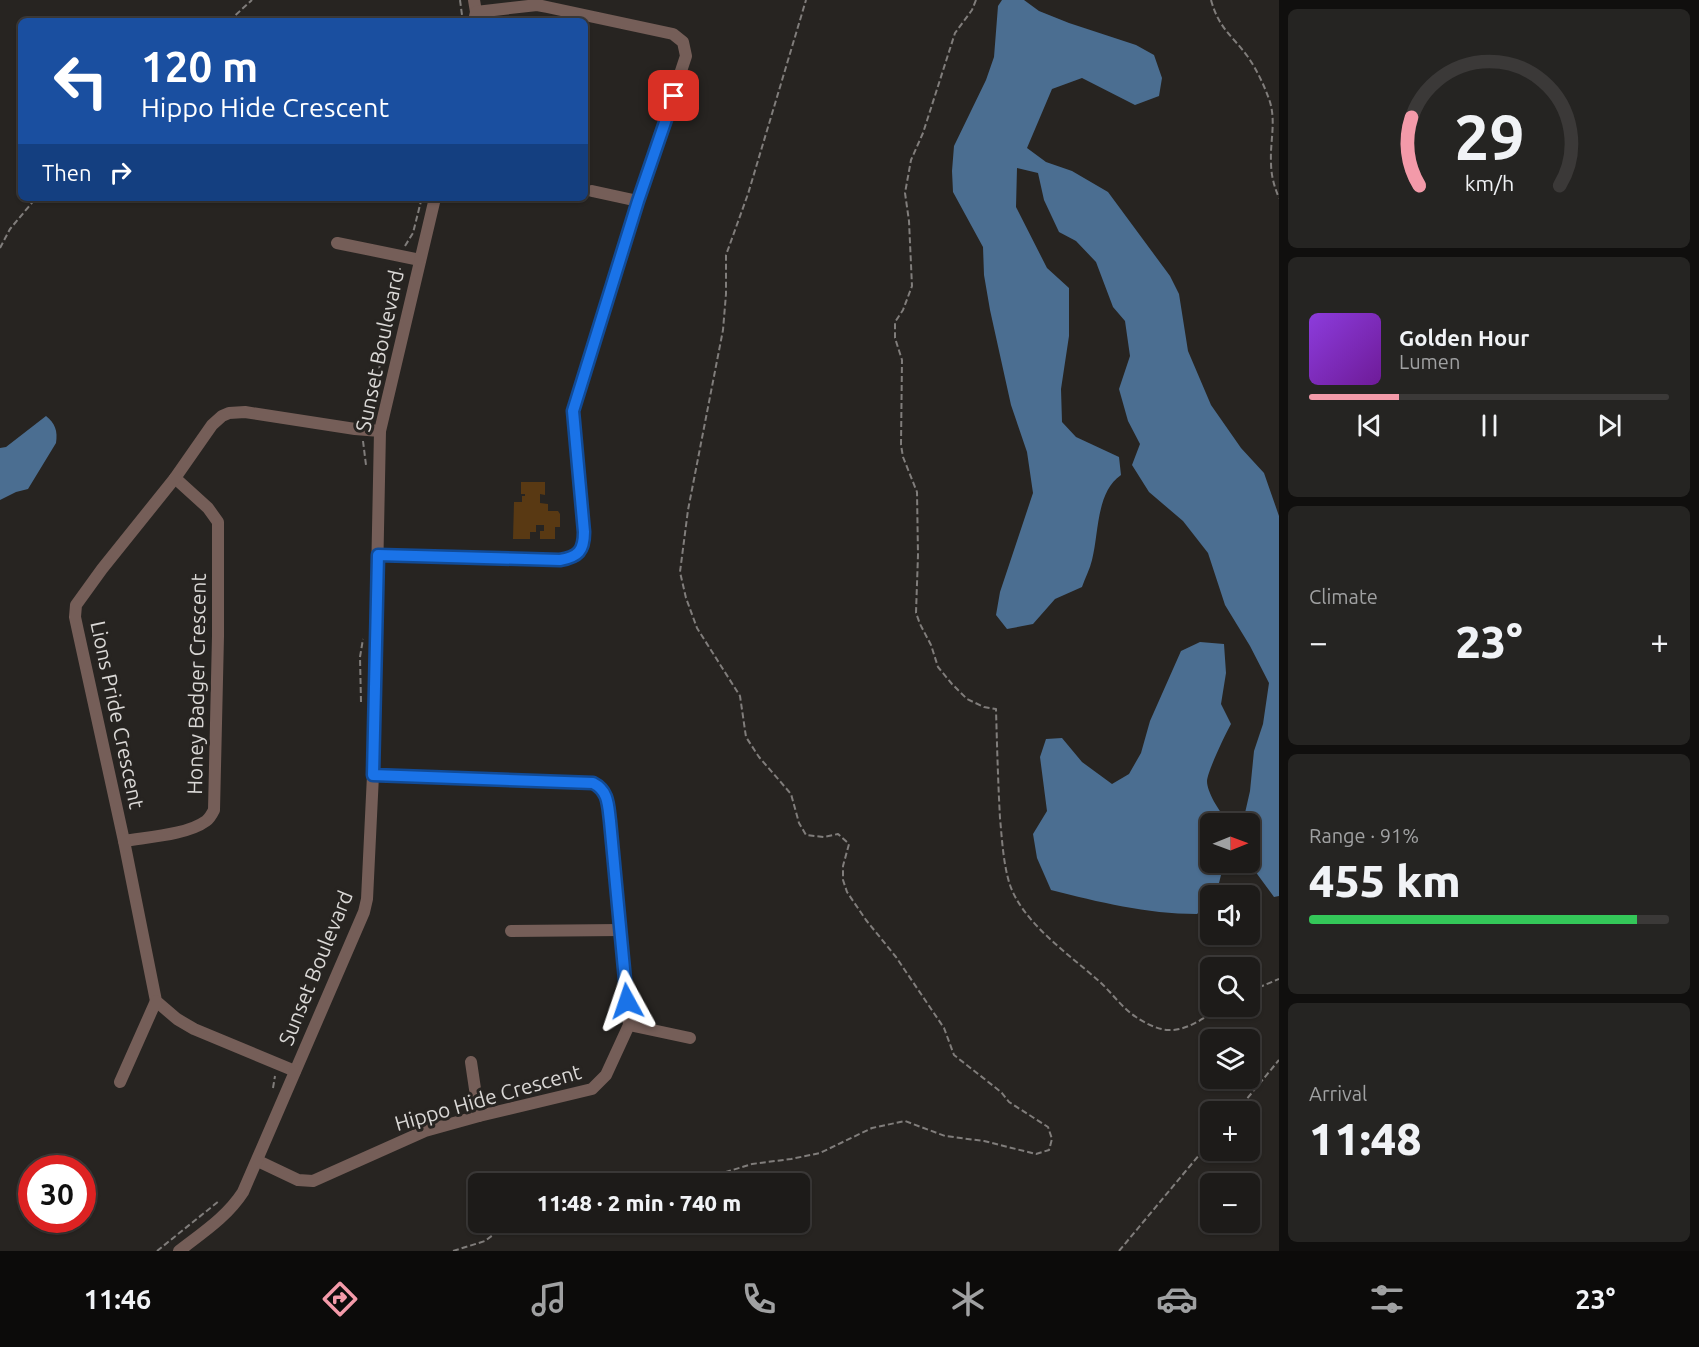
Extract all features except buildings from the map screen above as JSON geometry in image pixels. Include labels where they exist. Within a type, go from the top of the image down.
[{"type":"street","points":[[378,555],[560,560],[573,558],[579,553],[584,543],[584,532],[573,411],[638,201],[682,75],[686,56],[683,42],[673,34],[537,5],[475,11]]},
{"type":"street","points":[[592,191],[638,201]]},
{"type":"street","name":"Sunset Boulevard","points":[[179,1251],[235,1205],[258,1161],[364,912],[369,890],[373,775],[380,431],[434,201]]},
{"type":"street","points":[[337,243],[420,260]]},
{"type":"street","name":"Lions Pride Crescent","points":[[156,1001],[78,631],[76,605],[175,478],[212,425],[229,412],[245,412],[380,431]]},
{"type":"street","name":"Honey Badger Crescent","points":[[124,841],[178,832],[197,826],[209,820],[214,810],[218,522],[208,508],[175,478]]},
{"type":"street","points":[[373,775],[593,783],[601,787],[605,792],[610,821],[629,1025],[690,1038]]},
{"type":"street","points":[[511,931],[620,930]]},
{"type":"street","points":[[120,1082],[156,1001],[177,1019],[194,1029],[295,1071]]},
{"type":"street","name":"Hippo Hide Crescent","points":[[258,1161],[298,1180],[313,1181],[425,1131],[592,1089],[606,1075],[629,1025]]},
{"type":"street","points":[[471,1062],[479,1116]]},
{"type":"path","points":[[232,18],[252,0]]},
{"type":"path","points":[[460,0],[463,18]]},
{"type":"path","points":[[723,1173],[752,1164],[820,1153],[872,1128],[905,1121],[945,1136],[984,1141],[1036,1154],[1049,1150],[1052,1139],[1048,1126],[1009,1102],[995,1086],[954,1055],[944,1028],[896,957],[847,892],[843,880],[845,854],[849,844],[838,834],[824,837],[806,835],[799,823],[791,794],[759,757],[746,737],[740,696],[697,628],[686,598],[680,572],[688,510],[723,330],[726,255],[748,194],[806,0]]},
{"type":"path","points":[[976,0],[972,10],[955,33],[923,133],[911,160],[905,193],[909,221],[912,286],[903,310],[895,322],[895,338],[902,360],[901,445],[903,457],[917,492],[916,613],[939,667],[952,684],[967,699],[984,708],[996,709],[997,773],[1004,861],[1015,897],[1053,942],[1100,982],[1134,1016],[1152,1026],[1170,1030],[1184,1027],[1203,1017]]},
{"type":"path","points":[[1211,0],[1216,16],[1227,33],[1249,58],[1270,104],[1273,122],[1271,162],[1274,184],[1279,198]]},
{"type":"path","points":[[0,248],[10,229],[33,201]]},
{"type":"path","points":[[366,468],[365,451],[359,429],[360,422],[370,408],[400,278],[400,256],[413,233],[420,201]]},
{"type":"path","points":[[361,709],[360,657],[364,632]]},
{"type":"path","points":[[1260,987],[1279,980]]},
{"type":"path","points":[[1245,1101],[1279,1060]]},
{"type":"path","points":[[272,1093],[279,1065]]},
{"type":"path","points":[[1119,1251],[1200,1154]]},
{"type":"path","points":[[157,1251],[223,1197]]},
{"type":"path","points":[[453,1251],[485,1241],[496,1233]]},
{"type":"water","points":[[1002,0],[1024,0],[1039,11],[1136,45],[1154,55],[1162,78],[1159,96],[1135,105],[1082,78],[1052,89],[1027,148],[1046,162],[1072,171],[1108,192],[1170,276],[1179,294],[1188,351],[1211,405],[1241,448],[1264,473],[1279,516],[1279,896],[1274,897],[1256,873],[1260,873],[1260,813],[1245,813],[1254,751],[1263,724],[1269,683],[1225,605],[1208,553],[1183,521],[1149,492],[1132,465],[1140,444],[1128,421],[1119,389],[1130,356],[1125,321],[1113,307],[1096,262],[1076,241],[1059,232],[1044,200],[1038,173],[1017,168],[1016,207],[1047,268],[1069,288],[1069,336],[1061,389],[1062,422],[1076,437],[1119,457],[1121,475],[1113,482],[1103,502],[1092,560],[1082,587],[1055,599],[1033,624],[1007,629],[996,615],[1000,592],[1033,493],[1027,452],[1011,405],[990,310],[984,275],[983,247],[953,192],[952,171],[954,146],[986,80],[994,57],[998,6]]},
{"type":"water","points":[[46,416],[55,428],[56,443],[28,489],[0,500],[0,448],[6,447]]},
{"type":"water","points":[[1200,642],[1224,644],[1226,673],[1221,704],[1231,724],[1213,761],[1207,781],[1211,796],[1222,813],[1200,813],[1200,873],[1222,873],[1218,885],[1200,885],[1200,911],[1197,914],[1141,910],[1051,890],[1037,858],[1033,834],[1047,811],[1040,757],[1046,739],[1062,738],[1082,762],[1112,784],[1129,774],[1141,753],[1150,721],[1181,651]]},
{"type":"route","points":[[627,1001],[608,802],[601,787],[593,783],[373,775],[378,555],[560,560],[573,558],[579,553],[584,543],[584,532],[573,411],[638,201],[674,96]]}]
